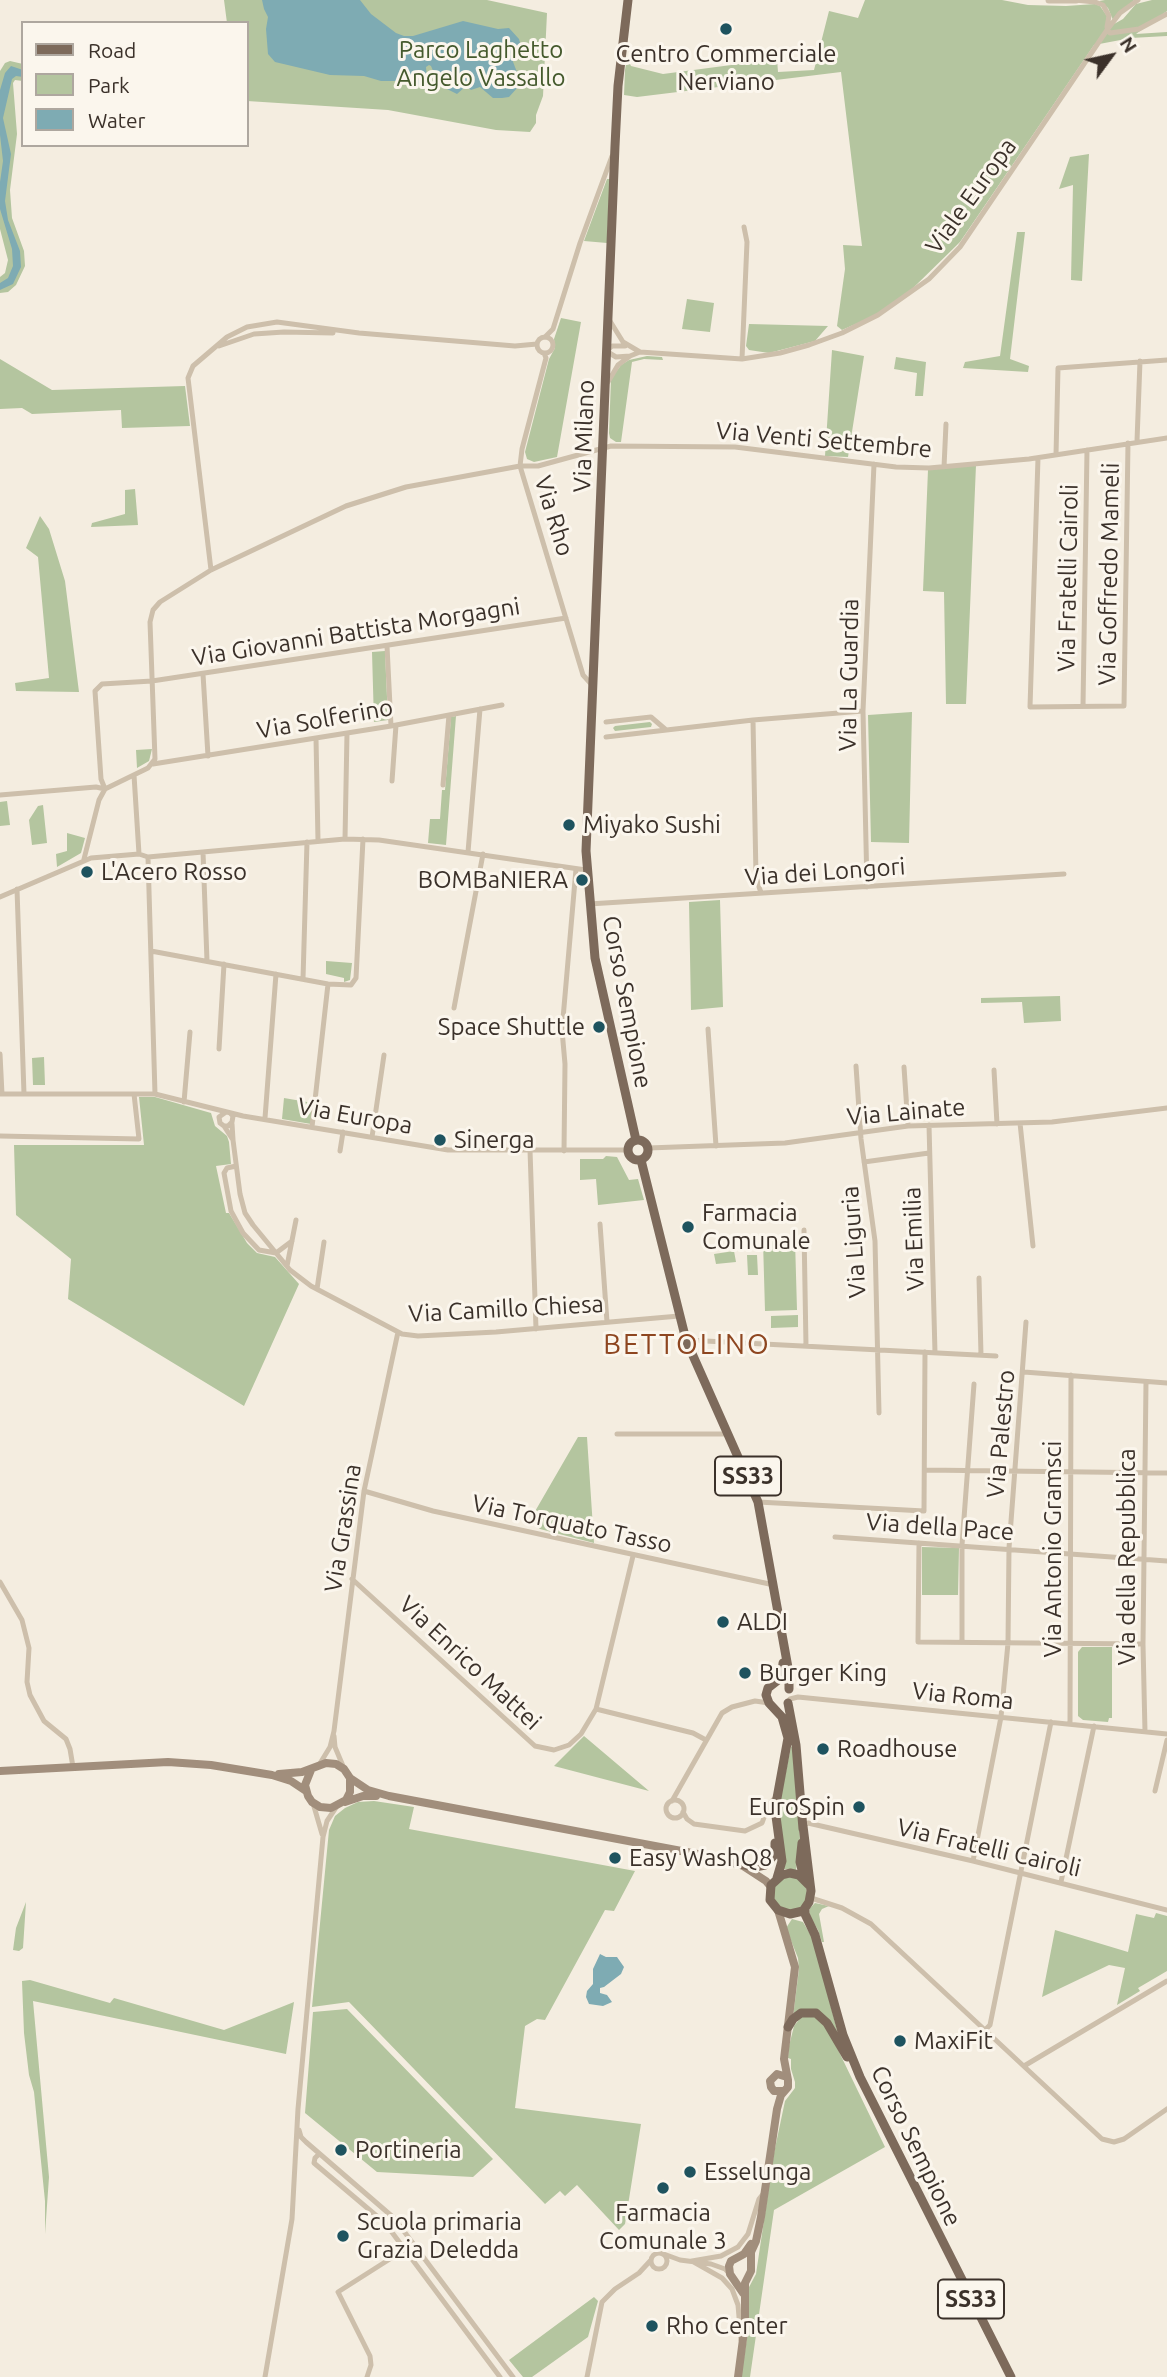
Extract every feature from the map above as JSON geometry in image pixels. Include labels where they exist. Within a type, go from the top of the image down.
[{"type":"main road","name":"Via Milano","points":[[581,869],[592,685],[615,146],[620,64],[628,1]]},
{"type":"main road","name":"Corso Sempione","points":[[581,869],[589,904],[601,990],[636,1140]]},
{"type":"main road","points":[[636,1140],[644,1142],[648,1149],[645,1157],[640,1160],[632,1158],[628,1150],[629,1145],[636,1140]]},
{"type":"main road","name":"SS33","points":[[640,1160],[686,1340],[758,1502],[781,1629]]},
{"type":"main road","points":[[272,1775],[331,1763],[344,1769],[350,1778],[368,1790],[389,1796],[760,1867],[771,1861],[776,1848],[772,1822],[788,1738],[782,1717],[771,1704],[767,1692],[771,1685],[780,1680],[783,1671],[781,1629]]},
{"type":"main road","points":[[781,1629],[789,1673],[811,1898],[784,1921],[783,1931]]},
{"type":"main road","points":[[776,1683],[782,1683],[791,1696]]},
{"type":"main road","points":[[771,1704],[780,1707],[791,1696]]},
{"type":"main road","points":[[0,1771],[168,1762],[211,1765],[272,1775],[291,1781],[306,1791],[312,1802],[324,1808],[363,1796],[389,1796]]},
{"type":"main road","points":[[306,1791],[307,1777],[315,1767]]},
{"type":"main road","points":[[340,1804],[350,1792],[350,1778]]},
{"type":"main road","points":[[775,1814],[782,1861],[774,1881],[771,1900],[778,1910],[795,1967],[784,2059],[788,2087],[776,2111]]},
{"type":"main road","points":[[803,1826],[800,1856],[804,1878],[810,1886]]},
{"type":"main road","points":[[735,1863],[774,1881],[790,1873],[804,1878]]},
{"type":"main road","points":[[778,1910],[797,1912]]},
{"type":"main road","name":"Corso Sempione","points":[[797,1912],[809,1923],[815,1935],[843,2035],[860,2077],[1010,2377]]},
{"type":"main road","points":[[788,2028],[793,2019],[804,2012],[819,2015],[827,2023],[860,2077]]},
{"type":"main road","points":[[738,2377],[743,2346],[745,2297],[765,2192],[776,2111],[776,2097],[771,2081],[784,2059]]},
{"type":"main road","points":[[775,2075],[783,2075],[788,2080]]},
{"type":"main road","points":[[772,2088],[778,2092],[784,2091]]},
{"type":"main road","points":[[745,2297],[731,2276],[729,2266],[746,2252],[756,2236]]},
{"type":"main road","points":[[736,2258],[746,2259],[750,2263]]},
{"type":"main road","points":[[731,2276],[739,2280],[748,2277]]},
{"type":"street","points":[[1049,0],[1076,0],[1102,5],[1109,16],[1107,30],[1111,33],[1139,29],[1167,14]]},
{"type":"street","name":"Viale Europa","points":[[608,318],[618,337],[640,352],[742,359],[794,350],[842,333],[878,315],[929,279],[969,235],[1107,30],[1118,16],[1138,0]]},
{"type":"street","name":"Via Rho","points":[[537,344],[553,329],[615,146]]},
{"type":"street","points":[[742,359],[747,242],[744,228]]},
{"type":"street","points":[[211,570],[188,378],[197,362],[237,331],[267,322],[515,346],[537,344],[538,349],[544,353]]},
{"type":"street","points":[[216,348],[254,334],[359,333]]},
{"type":"street","name":"Via Rho","points":[[545,337],[553,344],[552,349],[544,353],[520,466],[583,676],[592,685]]},
{"type":"street","points":[[606,351],[618,345],[631,348]]},
{"type":"street","points":[[606,351],[617,357],[630,356]]},
{"type":"street","name":"Viale Europa","points":[[606,387],[618,365],[640,352]]},
{"type":"street","points":[[1056,455],[1058,368],[1167,360]]},
{"type":"street","points":[[1137,441],[1140,362]]},
{"type":"street","points":[[944,467],[946,424]]},
{"type":"street","name":"Via Venti Settembre","points":[[152,681],[150,622],[153,610],[160,602],[211,570],[334,512],[406,486],[520,466],[538,466],[611,446],[734,447],[896,467],[944,467],[1038,458],[1167,438]]},
{"type":"street","name":"Via Goffredo Mameli","points":[[1083,706],[1124,706],[1128,443]]},
{"type":"street","name":"Via Fratelli Cairoli","points":[[1083,706],[1087,450]]},
{"type":"street","points":[[1038,458],[1030,707],[1083,706]]},
{"type":"street","name":"Via La Guardia","points":[[867,887],[863,711],[874,464]]},
{"type":"street","name":"Via Giovanni Battista Morgagni","points":[[105,789],[100,779],[95,691],[102,684],[203,674],[566,618]]},
{"type":"street","points":[[387,646],[393,726],[392,781]]},
{"type":"street","points":[[203,674],[208,756]]},
{"type":"street","points":[[84,859],[99,800],[105,789],[153,764],[156,752],[152,681]]},
{"type":"street","name":"Via Solferino","points":[[153,764],[393,726],[502,705]]},
{"type":"street","points":[[468,852],[480,709]]},
{"type":"street","points":[[606,737],[753,719],[863,711]]},
{"type":"street","points":[[443,785],[449,715]]},
{"type":"street","points":[[606,722],[650,717],[665,729]]},
{"type":"street","points":[[753,719],[757,877],[761,893]]},
{"type":"street","points":[[345,839],[347,733]]},
{"type":"street","points":[[316,738],[317,841]]},
{"type":"street","points":[[134,775],[139,854]]},
{"type":"street","points":[[0,795],[96,787],[105,789]]},
{"type":"street","points":[[0,897],[84,859],[139,854],[148,858],[345,839],[468,852],[581,869],[562,1034],[565,1065],[564,1151]]},
{"type":"street","points":[[151,951],[328,984],[347,986],[353,983],[356,978],[363,839]]},
{"type":"street","points":[[303,979],[307,842]]},
{"type":"street","points":[[203,852],[207,961]]},
{"type":"street","points":[[454,1008],[483,854]]},
{"type":"street","points":[[148,858],[155,1094]]},
{"type":"street","name":"Via dei Longori","points":[[589,904],[1064,874]]},
{"type":"street","points":[[750,894],[757,877]]},
{"type":"street","points":[[17,889],[24,1094]]},
{"type":"street","points":[[219,1049],[224,964]]},
{"type":"street","points":[[265,1118],[276,974]]},
{"type":"street","points":[[312,1126],[328,984]]},
{"type":"street","points":[[708,1029],[716,1146]]},
{"type":"street","points":[[184,1101],[190,1032]]},
{"type":"street","points":[[0,1054],[1,1094]]},
{"type":"street","points":[[372,1137],[384,1055]]},
{"type":"street","name":"Via Liguria","points":[[856,1066],[864,1162],[875,1241],[879,1413]]},
{"type":"street","points":[[904,1067],[908,1126]]},
{"type":"street","points":[[994,1070],[997,1124]]},
{"type":"street","name":"Via Europa","points":[[1,1094],[155,1094],[243,1116],[448,1150],[628,1150]]},
{"type":"street","points":[[0,1136],[139,1139],[134,1094]]},
{"type":"street","points":[[207,1107],[221,1124]]},
{"type":"street","name":"Via Lainate","points":[[648,1149],[785,1143],[908,1126],[1052,1122],[1167,1108]]},
{"type":"street","points":[[221,1124],[220,1115],[228,1112],[233,1121]]},
{"type":"street","name":"Via Europa","points":[[221,1124],[228,1126],[243,1116]]},
{"type":"street","name":"Via Camillo Chiesa","points":[[233,1121],[240,1199],[253,1225],[300,1279],[398,1332],[418,1336],[679,1316]]},
{"type":"street","points":[[1020,1123],[1033,1247]]},
{"type":"street","name":"Via Camillo Chiesa","points":[[221,1124],[233,1140]]},
{"type":"street","name":"Via Emilia","points":[[929,1125],[935,1353]]},
{"type":"street","points":[[340,1151],[343,1132]]},
{"type":"street","points":[[530,1150],[536,1329]]},
{"type":"street","points":[[864,1162],[929,1153]]},
{"type":"street","points":[[236,1166],[227,1168],[224,1173],[234,1218],[255,1248],[276,1253],[292,1241]]},
{"type":"street","points":[[287,1266],[296,1220]]},
{"type":"street","points":[[600,1224],[607,1322]]},
{"type":"street","points":[[804,1230],[806,1346]]},
{"type":"street","points":[[317,1289],[324,1242]]},
{"type":"street","points":[[979,1278],[981,1355]]},
{"type":"street","name":"Via Palestro","points":[[973,1861],[1001,1717],[1008,1643],[1009,1549],[1026,1322]]},
{"type":"street","name":"Via Grassina","points":[[315,1767],[330,1747],[334,1731],[364,1491],[398,1332]]},
{"type":"street","points":[[686,1340],[996,1356]]},
{"type":"street","points":[[758,1502],[925,1511],[925,1352]]},
{"type":"street","points":[[1024,1372],[1167,1383]]},
{"type":"street","name":"Via Antonio Gramsci","points":[[1070,1723],[1071,1375]]},
{"type":"street","name":"Via della Repubblica","points":[[1145,1732],[1143,1644],[1146,1382]]},
{"type":"street","points":[[962,1642],[962,1545],[974,1384]]},
{"type":"street","points":[[617,1434],[729,1434]]},
{"type":"street","points":[[925,1470],[1167,1473]]},
{"type":"street","name":"Via Torquato Tasso","points":[[364,1491],[433,1511],[774,1585]]},
{"type":"street","name":"Via della Pace","points":[[835,1537],[1167,1560]]},
{"type":"street","points":[[919,1543],[918,1642],[1143,1644]]},
{"type":"street","points":[[633,1556],[596,1709],[693,1733],[706,1740]]},
{"type":"street","name":"Via Enrico Mattei","points":[[352,1579],[535,1746],[554,1750],[569,1745],[581,1734],[596,1709]]},
{"type":"street","points":[[0,1582],[22,1620],[29,1648],[29,1691],[41,1717],[66,1740],[73,1767]]},
{"type":"street","points":[[683,1812],[677,1817],[670,1816],[666,1808],[681,1787],[722,1713],[732,1707],[755,1701],[767,1692]]},
{"type":"street","name":"Via Roma","points":[[791,1696],[1167,1734]]},
{"type":"street","points":[[755,1701],[771,1704]]},
{"type":"street","points":[[984,2031],[989,2025],[1051,1722]]},
{"type":"street","points":[[1061,1882],[1094,1726]]},
{"type":"street","name":"Via Grassina","points":[[334,1731],[335,1747],[344,1769]]},
{"type":"street","points":[[1156,1791],[1167,1740]]},
{"type":"street","points":[[681,1787],[679,1795],[683,1812],[694,1824],[745,1831],[762,1823],[769,1804],[778,1794]]},
{"type":"street","points":[[672,1801],[682,1804]]},
{"type":"street","points":[[312,1802],[323,1837]]},
{"type":"street","points":[[265,2377],[292,2220],[294,2154],[323,1837],[327,1821],[340,1804]]},
{"type":"street","name":"Via Fratelli Cairoli","points":[[803,1826],[808,1823],[973,1861],[1167,1910]]},
{"type":"street","points":[[811,1898],[842,1908],[871,1924],[1102,2140],[1111,2142],[1124,2139],[1165,2112]]},
{"type":"street","points":[[1024,2066],[1167,1981]]},
{"type":"street","points":[[299,2106],[299,2133],[306,2142],[394,2218],[513,2377]]},
{"type":"street","points":[[294,2154],[306,2142]]},
{"type":"street","points":[[319,2154],[314,2164],[385,2223],[497,2376],[506,2367]]},
{"type":"street","points":[[692,2261],[721,2256],[742,2244],[759,2199],[765,2192]]},
{"type":"street","points":[[367,2377],[371,2365],[370,2356],[338,2292],[404,2250]]},
{"type":"street","points":[[661,2253],[666,2258],[665,2266]]},
{"type":"street","points":[[639,2273],[654,2254],[661,2253],[680,2260],[711,2264],[725,2269],[731,2276]]},
{"type":"street","points":[[711,2264],[736,2258]]},
{"type":"street","points":[[651,2260],[657,2269]]},
{"type":"street","points":[[587,2377],[602,2302],[615,2289],[639,2273],[680,2260]]},
{"type":"street","points":[[692,2261],[722,2278],[732,2289],[737,2301],[739,2335],[743,2346]]},
{"type":"green space","name":"Parco Laghetto Angelo Vassallo","points":[[224,0],[487,0],[547,13],[543,96],[536,123],[530,132],[496,130],[388,110],[248,101],[248,21],[227,21]]},
{"type":"green space","points":[[865,0],[1002,0],[1028,5],[1066,6],[1095,4],[1100,6],[1107,16],[1105,29],[1123,19],[1136,4],[1167,0],[1167,11],[1136,34],[1167,32],[1167,36],[1131,38],[1094,45],[960,242],[911,290],[876,315],[842,330],[837,326],[845,269],[843,245],[862,246],[841,72],[637,97],[624,95],[625,70],[627,58],[631,66],[663,74],[777,59],[778,72],[814,70],[829,11],[858,18]]},
{"type":"green space","points":[[1134,0],[1113,20],[1108,8],[1099,1]]},
{"type":"green space","points":[[10,61],[21,64],[21,81],[15,80],[13,83],[17,134],[10,190],[12,218],[24,251],[25,266],[16,285],[8,292],[0,293],[0,277],[5,273],[8,260],[0,229],[0,71],[5,63]]},
{"type":"green space","points":[[1089,154],[1082,281],[1071,280],[1073,185],[1059,189],[1070,157]]},
{"type":"green space","points":[[607,179],[610,179],[607,243],[584,241]]},
{"type":"green space","points":[[1017,232],[1025,232],[1010,359],[1029,366],[1028,372],[963,368],[965,362],[1000,356]]},
{"type":"green space","points":[[687,299],[714,303],[710,332],[682,329]]},
{"type":"green space","points":[[561,318],[581,322],[557,457],[534,462],[527,459],[525,452]]},
{"type":"green space","points":[[749,324],[828,326],[815,341],[769,353],[749,350],[746,346]]},
{"type":"green space","points":[[832,350],[864,356],[848,457],[825,456]]},
{"type":"green space","points":[[647,356],[662,357],[663,360],[644,359],[632,362],[621,442],[616,442],[610,438],[609,433],[611,379],[621,365],[629,360]]},
{"type":"green space","points":[[896,357],[926,362],[923,396],[915,396],[917,373],[894,369]]},
{"type":"green space","points":[[0,359],[52,390],[185,386],[190,426],[122,428],[121,410],[32,414],[22,408],[0,409]]},
{"type":"green space","points":[[976,465],[966,704],[946,704],[944,592],[923,591],[928,470]]},
{"type":"green space","points":[[135,489],[138,525],[91,527],[92,523],[125,514],[125,490]]},
{"type":"green space","points":[[40,516],[49,529],[65,581],[79,692],[16,691],[15,683],[49,678],[38,557],[26,548]]},
{"type":"green space","points":[[385,651],[388,720],[374,722],[372,652]]},
{"type":"green space","points":[[912,712],[909,843],[871,842],[868,715]]},
{"type":"green space","points":[[456,716],[446,845],[428,843],[430,819],[440,819],[451,717]]},
{"type":"green space","points":[[650,722],[651,727],[615,731],[613,728],[615,726]]},
{"type":"green space","points":[[152,749],[149,761],[137,768],[136,750]]},
{"type":"green space","points":[[7,801],[10,825],[0,826],[0,802]]},
{"type":"green space","points":[[43,805],[47,843],[32,845],[29,820],[38,806]]},
{"type":"green space","points":[[67,833],[85,838],[81,853],[57,867],[56,854],[67,851]]},
{"type":"green space","points":[[720,900],[723,1007],[691,1010],[689,902]]},
{"type":"green space","points":[[326,961],[352,963],[350,980],[344,982],[344,978],[326,974]]},
{"type":"green space","points":[[1060,996],[1061,1021],[1024,1023],[1022,1002],[981,1003],[981,998]]},
{"type":"green space","points":[[44,1057],[45,1085],[33,1085],[32,1058]]},
{"type":"green space","points":[[139,1097],[155,1097],[211,1113],[215,1126],[227,1136],[229,1142],[231,1164],[216,1166],[226,1213],[229,1213],[247,1243],[257,1253],[275,1257],[299,1284],[244,1406],[68,1299],[71,1259],[16,1215],[14,1145],[144,1145]]},
{"type":"green space","points":[[284,1098],[313,1103],[311,1124],[282,1119]]},
{"type":"green space","points":[[606,1156],[617,1157],[629,1180],[638,1179],[644,1200],[598,1205],[596,1179],[580,1180],[580,1159],[603,1159]]},
{"type":"green space","points":[[795,1240],[797,1310],[765,1311],[763,1241]]},
{"type":"green space","points":[[734,1251],[736,1262],[716,1264],[714,1254]]},
{"type":"green space","points":[[747,1255],[757,1255],[758,1275],[748,1275]]},
{"type":"green space","points":[[798,1315],[798,1327],[771,1328],[771,1316]]},
{"type":"green space","points":[[578,1437],[587,1437],[594,1543],[540,1529],[530,1520]]},
{"type":"green space","points":[[922,1547],[959,1548],[958,1595],[922,1595]]},
{"type":"green space","points":[[1082,1647],[1112,1647],[1112,1718],[1109,1718],[1108,1722],[1083,1720],[1078,1716],[1078,1652]]},
{"type":"green space","points":[[584,1736],[649,1791],[554,1766]]},
{"type":"green space","points":[[794,1746],[800,1840],[796,1870],[784,1869],[778,1810],[791,1747]]},
{"type":"green space","points":[[374,1801],[414,1807],[409,1829],[635,1871],[614,1911],[605,1910],[545,2020],[537,2019],[525,2026],[515,2108],[641,2124],[625,2224],[619,2230],[577,2185],[565,2196],[560,2191],[545,2204],[349,2002],[312,2007],[329,1830],[335,1816],[345,1808],[358,1802]]},
{"type":"green space","points":[[790,1877],[802,1882],[807,1894],[802,1906],[790,1911],[778,1906],[773,1894],[778,1882]]},
{"type":"green space","points":[[26,1902],[23,1948],[19,1951],[13,1950],[16,1928]]},
{"type":"green space","points":[[815,1903],[829,1906],[819,1914],[824,1942],[809,1915],[810,1908]]},
{"type":"green space","points":[[1156,1913],[1167,1916],[1167,1971],[1138,1988],[1140,1991],[1117,2005],[1125,1968],[1109,1965],[1042,1997],[1055,1930],[1128,1952],[1136,1914],[1154,1918]]},
{"type":"green space","points":[[792,1919],[803,1922],[813,1939],[841,2045],[824,2016],[793,2017],[799,1969],[798,1958],[786,1928]]},
{"type":"green space","points":[[30,1980],[110,2003],[114,1998],[224,2030],[294,2002],[286,2054],[33,2001],[49,2177],[45,2234],[45,2201],[34,2092],[24,2033],[22,1981]]},
{"type":"green space","points":[[347,2009],[493,2159],[473,2177],[377,2172],[305,2113],[313,2012]]},
{"type":"green space","points":[[802,2016],[815,2016],[827,2027],[885,2147],[774,2210],[750,2377],[741,2377],[749,2325],[748,2289],[756,2274],[774,2153],[785,2101],[795,2088],[791,2059],[788,2058],[789,2046],[794,2026]]},
{"type":"green space","points":[[594,2297],[598,2301],[588,2337],[532,2377],[523,2377],[509,2360]]},
{"type":"water","points":[[262,0],[360,0],[371,14],[404,36],[413,36],[463,21],[498,29],[509,28],[519,39],[521,46],[510,54],[520,80],[518,87],[509,97],[493,98],[480,87],[471,90],[466,86],[457,94],[439,85],[429,65],[426,67],[427,78],[416,86],[364,76],[330,75],[275,62],[268,54],[268,17]]},
{"type":"water","points":[[11,66],[21,69],[21,77],[12,79],[3,118],[11,154],[5,201],[8,220],[20,251],[21,267],[13,284],[0,290],[0,283],[8,278],[13,266],[12,249],[0,209],[3,161],[0,90],[5,73]]},
{"type":"water","points":[[600,1954],[617,1957],[624,1967],[621,1974],[600,1988],[600,1993],[607,1995],[612,2002],[603,2006],[589,2004],[586,1997],[593,1984],[593,1969]]},
{"type":"place","name":"Centro Commerciale Nerviano","points":[[726,29]]},
{"type":"place","name":"Miyako Sushi","points":[[569,825]]},
{"type":"place","name":"L'Acero Rosso","points":[[87,872]]},
{"type":"place","name":"BOMBaNIERA","points":[[582,880]]},
{"type":"place","name":"Space Shuttle","points":[[599,1027]]},
{"type":"place","name":"Sinerga","points":[[440,1140]]},
{"type":"place","name":"Farmacia Comunale","points":[[688,1227]]},
{"type":"place","name":"ALDI","points":[[723,1622]]},
{"type":"place","name":"Burger King","points":[[745,1673]]},
{"type":"place","name":"Roadhouse","points":[[823,1749]]},
{"type":"place","name":"EuroSpin","points":[[859,1807]]},
{"type":"place","name":"Easy WashQ8","points":[[615,1858]]},
{"type":"place","name":"MaxiFit","points":[[900,2041]]},
{"type":"place","name":"Portineria","points":[[341,2150]]},
{"type":"place","name":"Esselunga","points":[[690,2172]]},
{"type":"place","name":"Farmacia Comunale 3","points":[[663,2188]]},
{"type":"place","name":"Scuola primaria Grazia Deledda","points":[[343,2236]]},
{"type":"place","name":"Rho Center","points":[[652,2326]]},
{"type":"district","name":"BETTOLINO","points":[[687,1345]]}]
